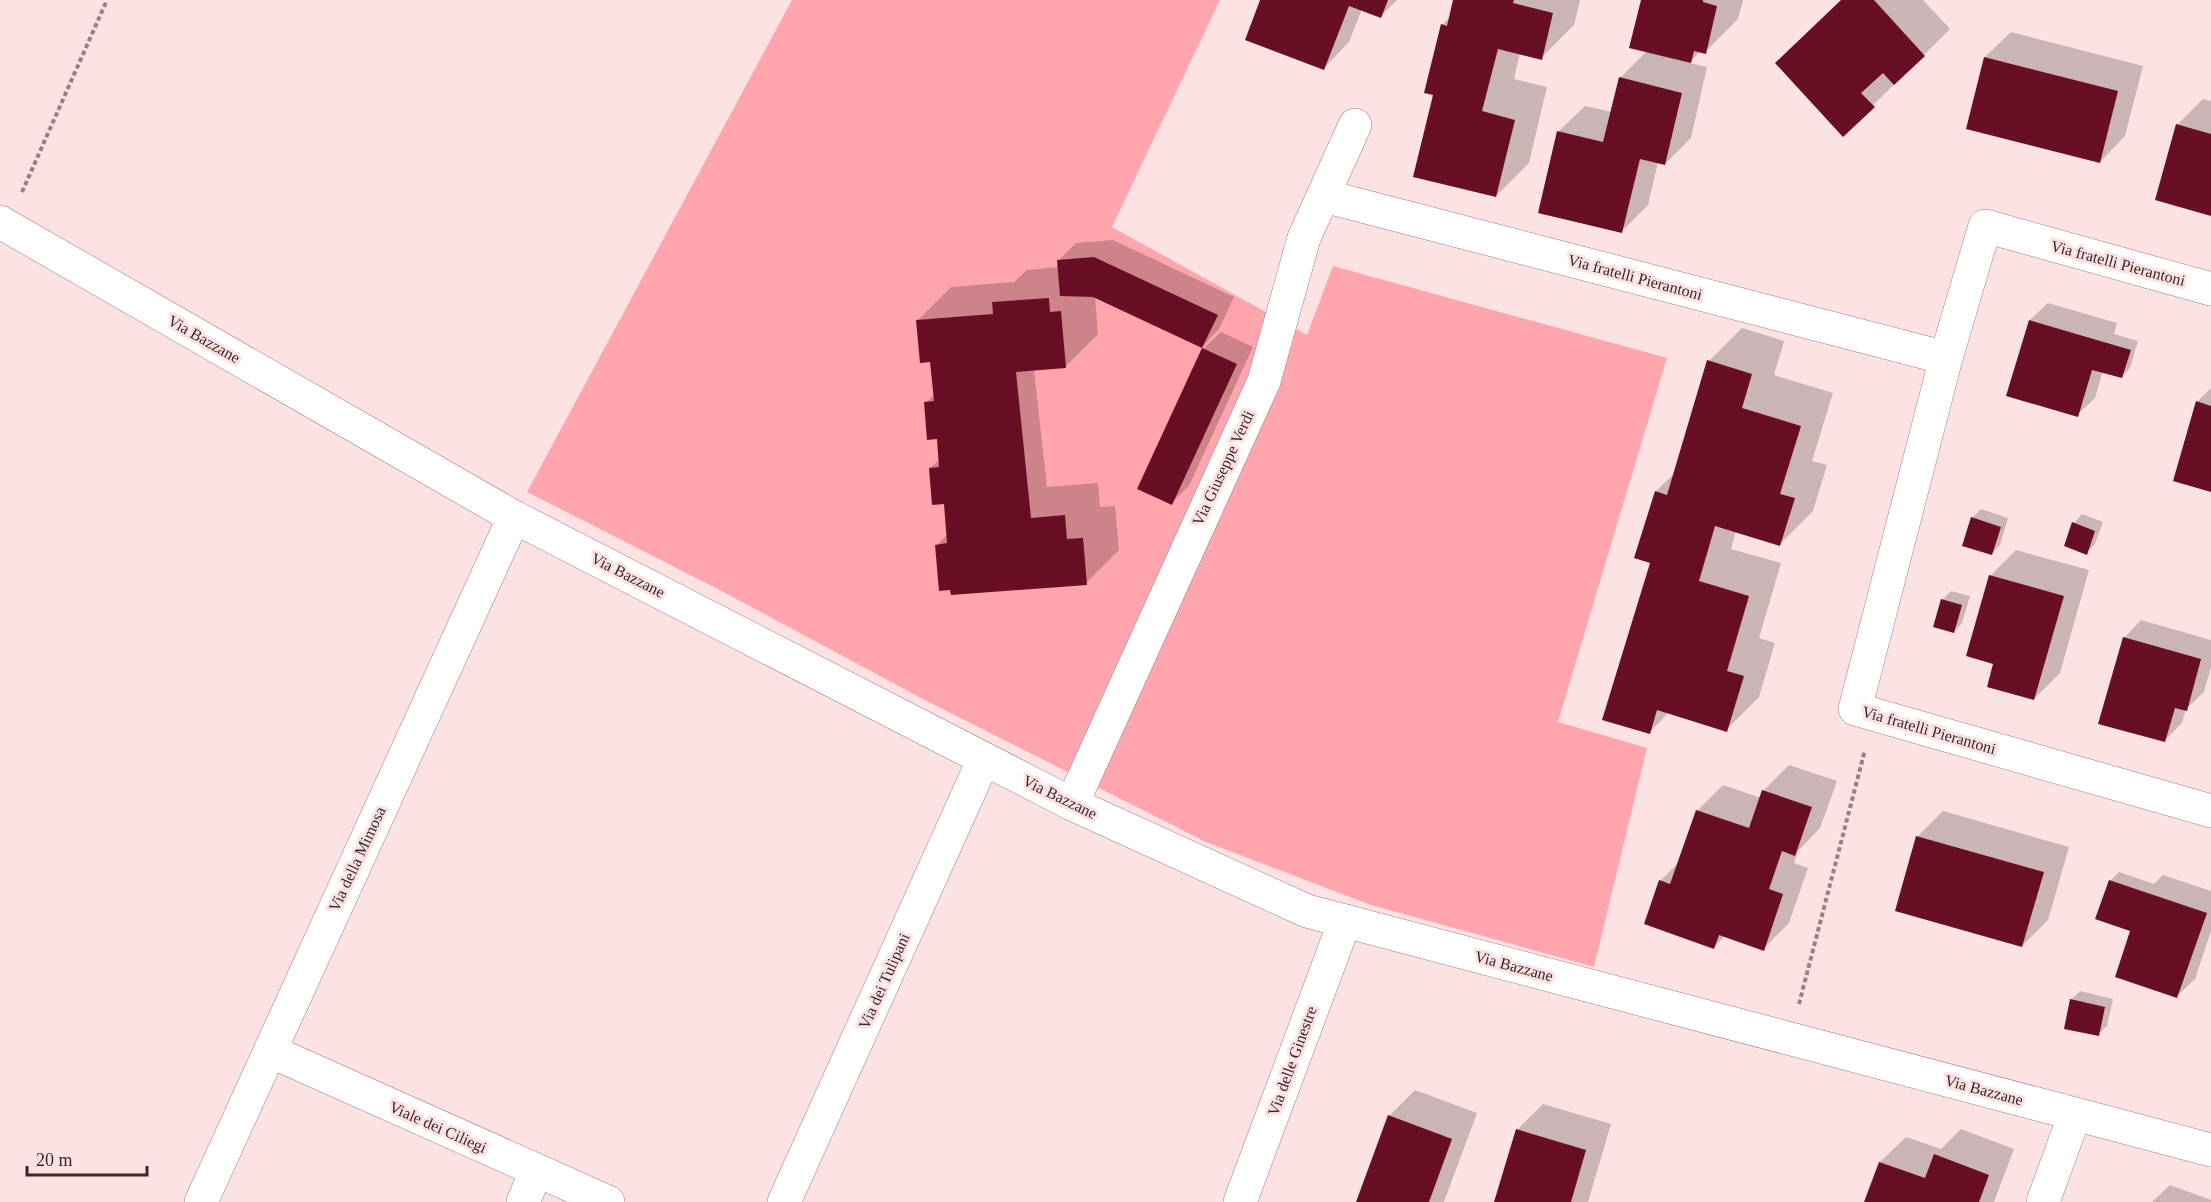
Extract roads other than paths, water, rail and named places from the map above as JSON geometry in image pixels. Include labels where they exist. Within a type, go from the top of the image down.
[{"type":"street","name":"Via Giuseppe Verdi","points":[[1071,804],[1264,381],[1304,237],[1354,125]]},
{"type":"street","name":"Via fratelli Pierantoni","points":[[1324,196],[1946,358]]},
{"type":"street","name":"Via Bazzane","points":[[3,224],[514,517],[1071,804],[1307,910],[2211,1150]]},
{"type":"street","name":"Via fratelli Pierantoni","points":[[2211,289],[1985,226],[1946,358],[1855,709],[2211,811]]},
{"type":"street","name":"Via della Mimosa","points":[[201,1202],[514,517]]},
{"type":"street","name":"Via dei Tulipani","points":[[784,1202],[984,759]]},
{"type":"street","name":"Via delle Ginestre","points":[[1240,1202],[1345,921]]},
{"type":"street","name":"Viale dei Ciliegi","points":[[270,1051],[536,1172],[608,1202]]},
{"type":"street","points":[[2043,1202],[2075,1114]]},
{"type":"street","points":[[523,1202],[536,1172]]}]
